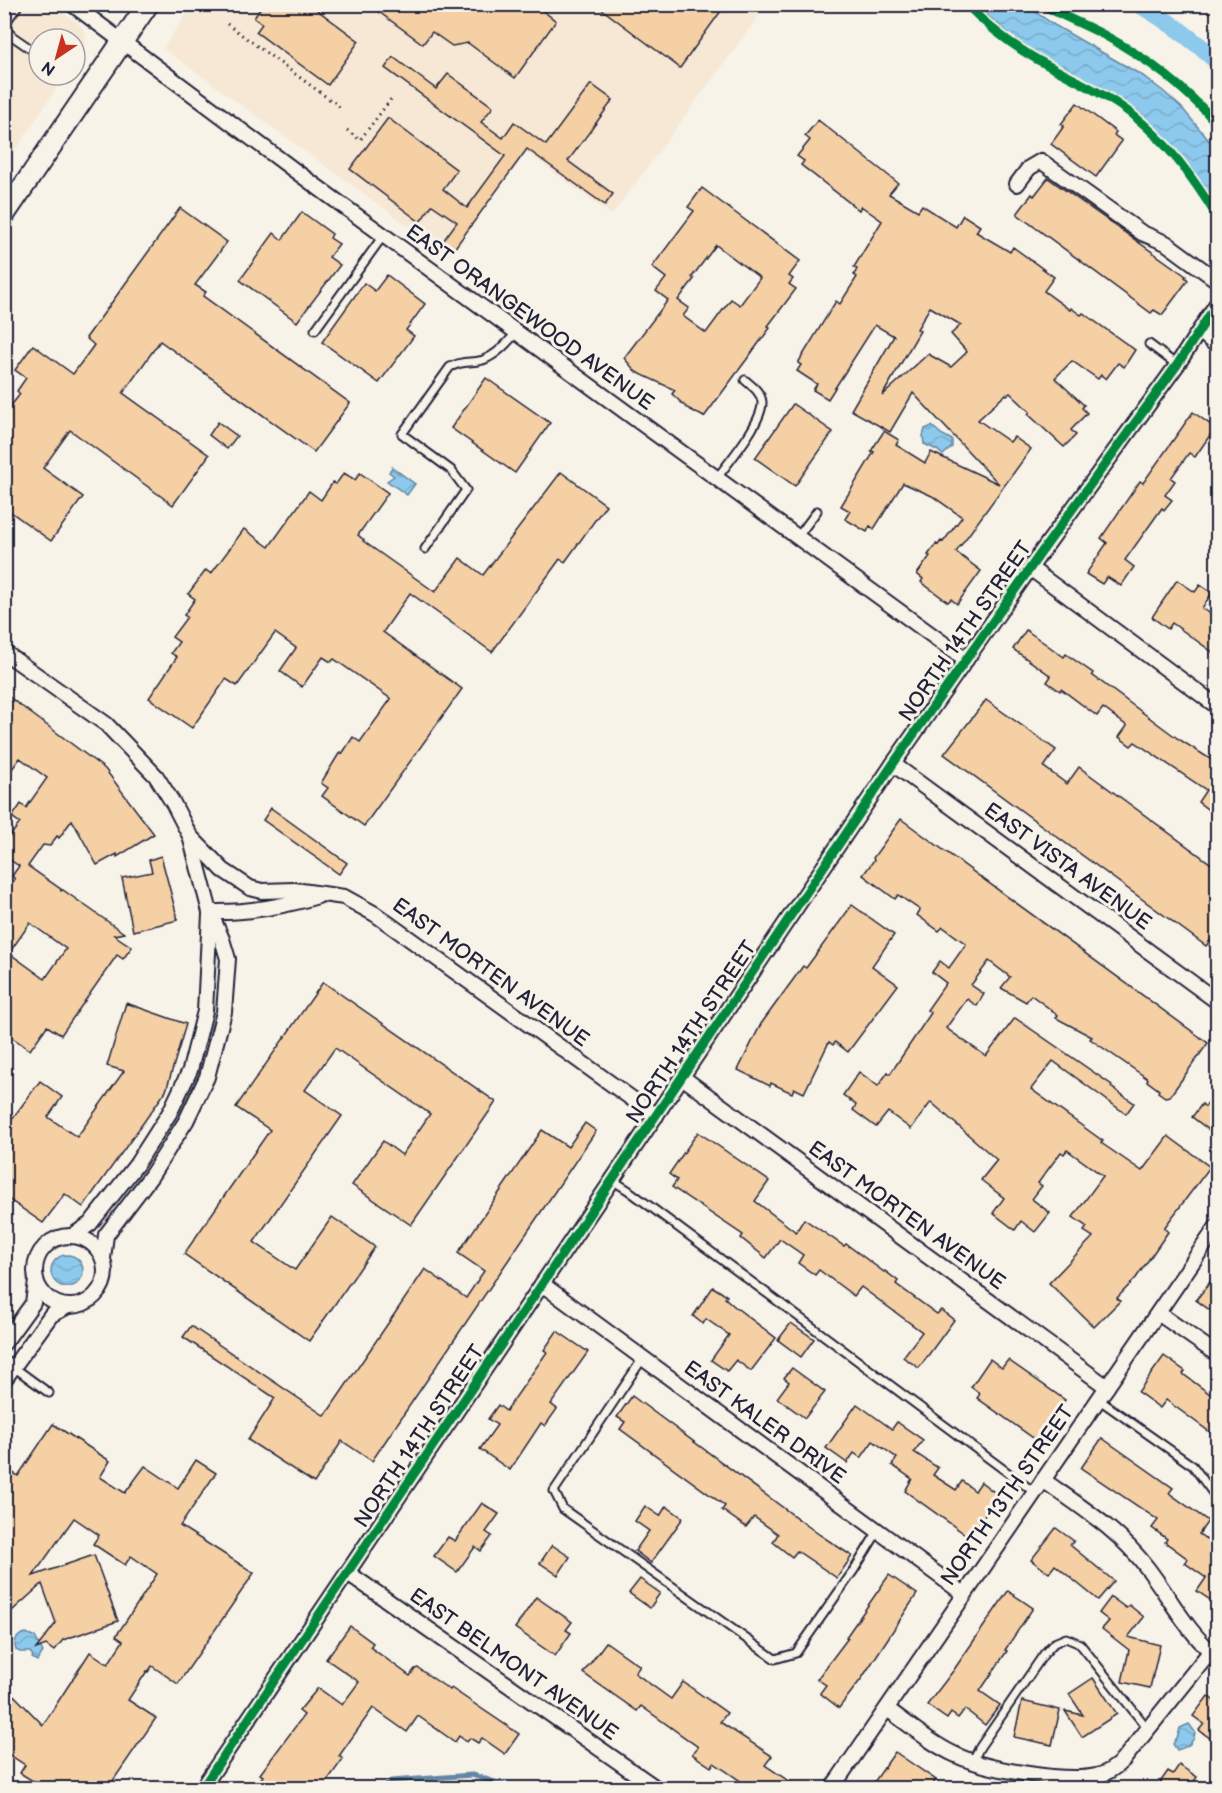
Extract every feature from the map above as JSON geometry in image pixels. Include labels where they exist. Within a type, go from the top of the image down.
[{"type":"main road","points":[[4,215],[148,4]]},
{"type":"street","name":"EAST ORANGEWOOD AVENUE","points":[[72,4],[383,236],[966,660]]},
{"type":"street","points":[[1017,184],[1029,168],[1041,161],[1142,233],[1166,243],[1218,281]]},
{"type":"street","name":"NORTH 14TH STREET","points":[[202,1788],[893,765],[1030,568],[1177,365],[1218,302]]},
{"type":"street","points":[[1200,331],[1218,347]]},
{"type":"street","points":[[1030,568],[1218,707]]},
{"type":"street","name":"EAST MORTEN AVENUE","points":[[4,652],[115,733],[156,776],[190,836],[210,912]]},
{"type":"street","name":"EAST VISTA AVENUE","points":[[893,765],[1218,1002]]},
{"type":"street","name":"EAST MORTEN AVENUE","points":[[190,836],[223,870],[250,888],[262,891],[294,890],[326,893],[344,897],[375,914],[656,1116]]},
{"type":"street","points":[[210,912],[237,913],[262,910],[286,906],[326,893]]},
{"type":"street","points":[[72,1236],[90,1224],[136,1165],[170,1112],[190,1070],[205,1011],[210,912]]},
{"type":"street","points":[[103,1258],[106,1235],[151,1176],[176,1137],[207,1077],[224,1012],[228,959],[210,912]]},
{"type":"street","name":"EAST MORTEN AVENUE","points":[[682,1077],[1107,1387]]},
{"type":"street","name":"NORTH 13TH STREET","points":[[832,1788],[1216,1229]]},
{"type":"street","points":[[4,1343],[33,1303],[35,1271],[41,1251],[57,1238],[82,1237],[91,1242],[103,1258],[106,1268],[102,1287],[88,1302],[68,1306],[51,1315],[9,1364],[4,1380]]},
{"type":"street","points":[[36,1281],[48,1299],[68,1306]]},
{"type":"street","name":"EAST KALER DRIVE","points":[[542,1284],[964,1594]]},
{"type":"street","points":[[1158,1313],[1218,1355]]},
{"type":"street","points":[[887,1709],[953,1754],[972,1762],[1007,1770],[1078,1778],[1116,1776],[1123,1760],[1148,1729],[1214,1655],[1185,1624],[1149,1569],[1132,1550],[1098,1519],[1043,1480]]},
{"type":"street","name":"EAST BELMONT AVENUE","points":[[348,1574],[656,1788]]},
{"type":"lane","points":[[19,4],[4,25],[12,36],[27,46]]},
{"type":"lane","points":[[315,330],[383,236]]},
{"type":"lane","points":[[425,549],[466,490],[451,470],[402,434],[450,368],[461,361],[482,360],[502,349],[517,332]]},
{"type":"lane","points":[[1149,344],[1177,365]]},
{"type":"lane","points":[[716,479],[759,418],[762,404],[760,395],[745,380]]},
{"type":"lane","points":[[797,538],[817,511]]},
{"type":"lane","points":[[612,1180],[1034,1492]]},
{"type":"lane","points":[[643,1358],[554,1491],[563,1509],[775,1659],[796,1653],[854,1570],[878,1531]]},
{"type":"lane","points":[[9,1364],[49,1393]]},
{"type":"lane","points":[[1098,1399],[1193,1466],[1218,1500]]},
{"type":"lane","points":[[972,1762],[1044,1654],[1054,1642],[1066,1638],[1080,1644],[1148,1729]]},
{"type":"path","points":[[227,24],[340,107]]},
{"type":"path","points":[[347,130],[360,140],[391,99]]},
{"type":"shaded area","points":[[5,5],[51,5],[81,27],[27,27],[27,87],[57,87],[5,166]]},
{"type":"shaded area","points":[[193,5],[767,5],[612,215],[525,151],[449,256],[163,48]]},
{"type":"water","points":[[975,5],[1025,5],[1056,26],[1143,76],[1163,91],[1182,108],[1217,150],[1217,207],[1178,154],[1156,129],[1131,107],[1031,50]]},
{"type":"water","points":[[932,426],[952,440],[952,447],[943,455],[924,444],[925,429]]},
{"type":"water","points":[[392,467],[415,484],[407,495],[387,481],[394,476],[389,472]]},
{"type":"water","points":[[67,1255],[78,1260],[83,1271],[78,1282],[67,1287],[56,1282],[51,1271],[56,1260]]},
{"type":"water","points":[[26,1633],[35,1637],[43,1652],[37,1661],[32,1658],[30,1652],[16,1650],[16,1639]]},
{"type":"water","points":[[1189,1724],[1195,1732],[1192,1742],[1177,1750],[1173,1744],[1180,1728]]},
{"type":"building","points":[[263,4],[309,4],[359,41],[328,85],[256,32],[262,24],[254,18]]},
{"type":"building","points":[[368,4],[534,4],[556,21],[515,78],[468,43],[452,46],[432,32],[423,44]]},
{"type":"building","points":[[595,4],[726,4],[680,68]]},
{"type":"building","points":[[393,57],[436,89],[448,74],[493,107],[481,122],[503,138],[514,122],[546,145],[591,84],[613,100],[568,161],[613,194],[605,205],[527,149],[454,249],[443,241],[457,222],[432,205],[420,222],[350,169],[388,118],[457,170],[443,189],[467,208],[505,156],[385,68]]},
{"type":"building","points":[[1077,103],[1116,132],[1114,135],[1122,141],[1096,177],[1051,144],[1064,126],[1061,124]]},
{"type":"building","points":[[818,120],[898,183],[889,194],[918,211],[922,205],[956,227],[963,215],[980,226],[976,232],[1010,252],[1013,247],[1054,277],[1044,291],[1070,310],[1071,308],[1081,315],[1083,313],[1135,350],[1124,367],[1118,363],[1106,379],[1101,375],[1098,379],[1072,361],[1055,378],[1084,405],[1082,408],[1087,413],[1071,430],[1076,435],[1064,447],[1028,414],[1030,412],[1010,393],[1006,394],[978,420],[1010,442],[1014,437],[1031,449],[956,552],[981,571],[957,604],[951,599],[948,602],[921,582],[923,579],[917,574],[936,544],[943,542],[962,517],[932,496],[903,483],[874,529],[870,526],[867,532],[845,519],[850,511],[841,506],[884,431],[899,440],[896,445],[925,463],[931,452],[999,484],[913,393],[890,432],[851,410],[894,336],[875,325],[828,399],[813,390],[817,384],[797,371],[801,365],[798,363],[836,301],[840,304],[857,277],[854,275],[857,269],[854,267],[882,221],[861,206],[859,210],[801,165],[804,161],[797,156],[810,140],[805,136]],"holes":[[[930,307],[961,325],[951,334],[967,352],[951,367],[928,354],[882,396],[920,331],[917,329]]]},
{"type":"building","points":[[1048,178],[1186,276],[1188,280],[1162,315],[1154,310],[1151,313],[1017,214]]},
{"type":"building","points":[[702,188],[800,261],[789,276],[793,279],[789,284],[796,289],[704,417],[687,408],[672,394],[675,390],[636,372],[624,358],[668,300],[656,291],[666,278],[652,267],[694,211],[688,207]],"holes":[[[716,245],[760,278],[740,305],[731,299],[706,333],[683,316],[689,308],[678,300]]]},
{"type":"building","points":[[180,208],[227,242],[195,285],[206,292],[203,296],[350,403],[314,452],[160,341],[123,393],[209,455],[173,505],[70,430],[43,468],[83,497],[51,541],[4,507],[4,415],[20,394],[17,391],[26,378],[15,370],[33,345],[73,374],[94,345],[86,338]]},
{"type":"building","points":[[302,212],[332,234],[330,238],[339,244],[329,257],[340,265],[297,322],[240,280],[274,233],[282,240]]},
{"type":"building","points":[[387,275],[425,304],[406,330],[414,336],[379,383],[322,342],[364,283],[375,291]]},
{"type":"building","points":[[486,378],[550,423],[515,473],[451,428]]},
{"type":"building","points":[[793,404],[833,432],[795,486],[755,458]]},
{"type":"building","points":[[1193,412],[1215,428],[1195,457],[1189,453],[1171,478],[1175,481],[1165,495],[1172,500],[1164,510],[1162,508],[1125,560],[1134,567],[1121,586],[1107,577],[1102,584],[1086,574],[1107,543],[1101,538],[1140,481],[1143,483]]},
{"type":"building","points":[[218,422],[237,436],[227,449],[209,435]]},
{"type":"building","points":[[561,472],[606,505],[565,562],[560,559],[492,652],[410,593],[383,632],[462,689],[364,826],[322,796],[328,788],[321,783],[340,752],[342,754],[353,737],[360,742],[391,699],[334,659],[331,662],[323,657],[302,687],[280,671],[296,648],[275,633],[237,686],[226,679],[192,728],[149,698],[177,657],[171,653],[179,642],[172,637],[187,617],[184,615],[195,599],[188,594],[206,570],[211,574],[244,529],[269,547],[309,491],[321,500],[333,482],[336,484],[344,473],[355,480],[360,473],[388,493],[358,535],[363,541],[435,592],[460,558],[483,575]]},
{"type":"building","points":[[1177,580],[1195,592],[1200,585],[1212,593],[1202,608],[1218,619],[1218,656],[1172,623],[1168,629],[1152,617]]},
{"type":"building","points":[[1026,630],[1064,657],[1066,654],[1177,738],[1218,764],[1218,817],[1198,802],[1206,790],[1135,742],[1131,746],[1119,737],[1127,726],[1103,708],[1097,716],[1061,689],[1060,691],[1047,682],[1051,676],[1013,649]]},
{"type":"building","points":[[4,693],[105,769],[154,834],[117,857],[117,854],[97,865],[72,820],[50,846],[43,845],[28,866],[62,890],[60,891],[63,890],[124,933],[114,935],[132,947],[123,959],[117,955],[61,1035],[47,1026],[30,1050],[4,1032],[4,893],[15,879],[12,876],[19,866],[4,856],[4,844],[20,823],[12,817],[21,804],[26,808],[47,778],[20,758],[4,780]],"holes":[[[30,923],[66,949],[45,979],[9,953]]]},
{"type":"building","points":[[986,700],[1056,750],[1044,767],[1067,784],[1079,767],[1218,869],[1218,930],[1206,946],[944,754]]},
{"type":"building","points":[[271,808],[347,863],[339,874],[263,820]]},
{"type":"building","points":[[901,819],[1208,1043],[1170,1096],[1165,1097],[1147,1081],[1148,1079],[1090,1039],[1092,1037],[1056,1018],[1058,1015],[1031,995],[1026,1002],[1001,988],[1010,977],[989,961],[971,985],[984,994],[977,1006],[967,999],[946,1028],[986,1056],[1015,1018],[1112,1085],[1111,1087],[1134,1103],[1126,1114],[1053,1061],[1031,1089],[1103,1141],[1101,1143],[1142,1171],[1168,1136],[1210,1167],[1164,1228],[1168,1232],[1136,1278],[1117,1298],[1120,1301],[1094,1327],[1049,1283],[1093,1237],[1084,1231],[1087,1227],[1073,1217],[1103,1176],[1067,1150],[1064,1154],[1061,1152],[1038,1183],[1042,1186],[1032,1199],[1050,1213],[1035,1232],[1021,1221],[1015,1230],[993,1213],[1004,1198],[981,1180],[997,1160],[931,1102],[911,1129],[888,1112],[876,1127],[853,1110],[856,1105],[843,1095],[859,1072],[878,1086],[888,1072],[890,1074],[931,1013],[927,1010],[946,983],[932,972],[940,961],[949,968],[966,944],[943,927],[939,931],[917,915],[920,910],[898,895],[895,899],[863,875]]},
{"type":"building","points":[[161,856],[178,920],[133,931],[122,878],[152,872],[149,860]]},
{"type":"building","points":[[852,905],[894,935],[872,966],[898,985],[848,1052],[835,1042],[833,1045],[829,1042],[804,1093],[794,1088],[792,1093],[771,1083],[770,1086],[738,1070],[761,1024],[803,966],[806,968]]},
{"type":"building","points":[[323,982],[496,1102],[411,1225],[352,1185],[383,1141],[402,1155],[430,1114],[335,1048],[305,1090],[342,1116],[254,1242],[295,1270],[332,1217],[375,1247],[309,1341],[184,1254],[270,1130],[236,1107]]},
{"type":"building","points":[[126,1003],[186,1024],[166,1091],[83,1207],[65,1194],[43,1223],[4,1196],[4,1158],[11,1149],[4,1145],[4,1130],[40,1081],[62,1097],[48,1117],[77,1137],[124,1071],[107,1066]]},
{"type":"building","points":[[1218,1089],[1217,1136],[1192,1117],[1202,1104],[1205,1107]]},
{"type":"building","points":[[585,1123],[596,1131],[372,1461],[342,1441],[314,1483],[248,1440],[275,1398],[183,1337],[191,1326],[325,1416],[425,1269],[466,1298],[484,1271],[458,1253],[542,1130],[568,1147]]},
{"type":"building","points":[[698,1132],[769,1181],[755,1201],[796,1232],[804,1219],[885,1271],[898,1281],[896,1284],[937,1314],[941,1310],[954,1320],[919,1368],[903,1357],[922,1332],[861,1287],[854,1296],[819,1270],[815,1275],[798,1263],[803,1255],[780,1239],[766,1258],[741,1238],[743,1235],[672,1187],[677,1180],[669,1174]]},
{"type":"building","points":[[1218,1272],[1218,1316],[1196,1300]]},
{"type":"building","points":[[713,1287],[727,1296],[725,1298],[734,1306],[776,1338],[751,1371],[736,1360],[727,1371],[711,1360],[729,1335],[706,1319],[703,1324],[693,1316]]},
{"type":"building","points":[[791,1323],[814,1339],[801,1357],[778,1340]]},
{"type":"building","points":[[557,1331],[588,1352],[551,1404],[557,1409],[545,1426],[541,1423],[510,1470],[480,1449],[497,1425],[488,1419],[498,1405],[506,1411],[547,1352],[544,1350]]},
{"type":"building","points":[[1164,1356],[1185,1371],[1183,1374],[1218,1400],[1218,1438],[1166,1400],[1160,1408],[1138,1392]]},
{"type":"building","points":[[990,1359],[1002,1368],[1008,1360],[1065,1400],[1036,1440],[977,1398],[980,1394],[971,1387]]},
{"type":"building","points":[[792,1368],[825,1392],[805,1418],[777,1398],[789,1382],[784,1378]]},
{"type":"building","points":[[632,1396],[820,1535],[852,1556],[837,1578],[797,1551],[792,1557],[773,1542],[778,1534],[754,1517],[746,1527],[722,1510],[725,1506],[620,1429],[625,1422],[617,1417]]},
{"type":"building","points":[[857,1404],[892,1429],[897,1422],[923,1440],[914,1452],[938,1468],[933,1475],[956,1490],[962,1481],[975,1491],[981,1482],[999,1496],[969,1537],[905,1491],[912,1479],[892,1465],[897,1458],[873,1441],[861,1458],[854,1453],[847,1463],[826,1448]]},
{"type":"building","points":[[53,1424],[110,1461],[100,1477],[125,1493],[145,1466],[178,1488],[196,1460],[216,1473],[180,1526],[254,1573],[178,1684],[152,1666],[147,1671],[128,1700],[156,1718],[108,1788],[44,1788],[20,1773],[25,1765],[4,1751],[4,1685],[43,1725],[90,1652],[108,1664],[123,1641],[116,1636],[157,1574],[131,1556],[125,1565],[93,1544],[99,1535],[74,1518],[33,1576],[94,1555],[118,1621],[63,1640],[54,1651],[46,1645],[36,1649],[56,1623],[42,1584],[4,1618],[4,1467],[18,1476]]},
{"type":"building","points":[[1102,1438],[1173,1488],[1169,1493],[1208,1521],[1199,1534],[1218,1547],[1218,1605],[1197,1591],[1206,1578],[1185,1563],[1188,1559],[1165,1542],[1167,1539],[1152,1528],[1158,1520],[1081,1468]]},
{"type":"building","points":[[482,1503],[499,1514],[486,1532],[492,1536],[481,1551],[475,1547],[457,1572],[434,1556],[448,1537],[455,1541]]},
{"type":"building","points":[[645,1506],[660,1516],[666,1506],[683,1518],[651,1563],[635,1551],[649,1531],[635,1521]]},
{"type":"building","points":[[1056,1528],[1074,1541],[1070,1545],[1114,1581],[1098,1600],[1055,1565],[1049,1573],[1031,1560]]},
{"type":"building","points":[[552,1545],[570,1557],[558,1575],[540,1563]]},
{"type":"building","points":[[889,1575],[917,1594],[862,1678],[839,1708],[820,1693],[826,1685],[817,1679],[848,1638],[846,1637]]},
{"type":"building","points":[[640,1579],[660,1593],[650,1608],[629,1593]]},
{"type":"building","points":[[1008,1591],[1033,1608],[980,1691],[1000,1705],[985,1725],[965,1709],[958,1718],[951,1713],[947,1719],[927,1705]]},
{"type":"building","points":[[536,1597],[572,1622],[566,1630],[571,1633],[555,1656],[515,1628]]},
{"type":"building","points":[[1111,1597],[1126,1608],[1129,1605],[1144,1617],[1128,1637],[1160,1645],[1150,1688],[1122,1682],[1129,1650],[1102,1629],[1109,1621],[1099,1613]]},
{"type":"building","points":[[350,1626],[373,1643],[370,1647],[410,1676],[418,1668],[519,1734],[505,1754],[482,1738],[478,1743],[470,1738],[467,1742],[459,1736],[455,1742],[418,1716],[407,1732],[373,1708],[339,1756],[343,1759],[322,1788],[266,1788],[258,1783],[263,1776],[260,1774],[304,1715],[299,1711],[318,1688],[342,1705],[359,1682],[326,1659]]},
{"type":"building","points":[[606,1642],[640,1666],[635,1673],[671,1699],[683,1682],[727,1713],[720,1722],[772,1756],[765,1765],[799,1788],[751,1788],[714,1763],[711,1767],[692,1754],[698,1747],[641,1706],[637,1711],[583,1673]]},
{"type":"building","points":[[1093,1678],[1117,1714],[1082,1737],[1065,1711],[1083,1715],[1069,1694]]},
{"type":"building","points":[[1208,1696],[1218,1704],[1218,1744],[1199,1730],[1204,1724],[1193,1716]]},
{"type":"building","points":[[1022,1701],[1060,1710],[1052,1745],[1014,1737]]},
{"type":"building","points":[[895,1752],[936,1780],[930,1788],[870,1788]]},
{"type":"building","points":[[1179,1765],[1197,1777],[1191,1786],[1194,1788],[1156,1788],[1168,1771],[1173,1774]]},
{"type":"waterway","points":[[1139,4],[1180,31],[1218,62]]},
{"type":"waterway","points":[[383,1788],[391,1781],[472,1775],[514,1788]]},
{"type":"cycle path","points":[[966,4],[1014,45],[1106,97],[1143,124],[1168,148],[1218,218]]},
{"type":"cycle path","points":[[1041,4],[1104,35],[1151,64],[1179,86],[1218,125]]},
{"type":"cycle path","points":[[202,1788],[893,764],[1040,554],[1177,365],[1218,302]]}]
